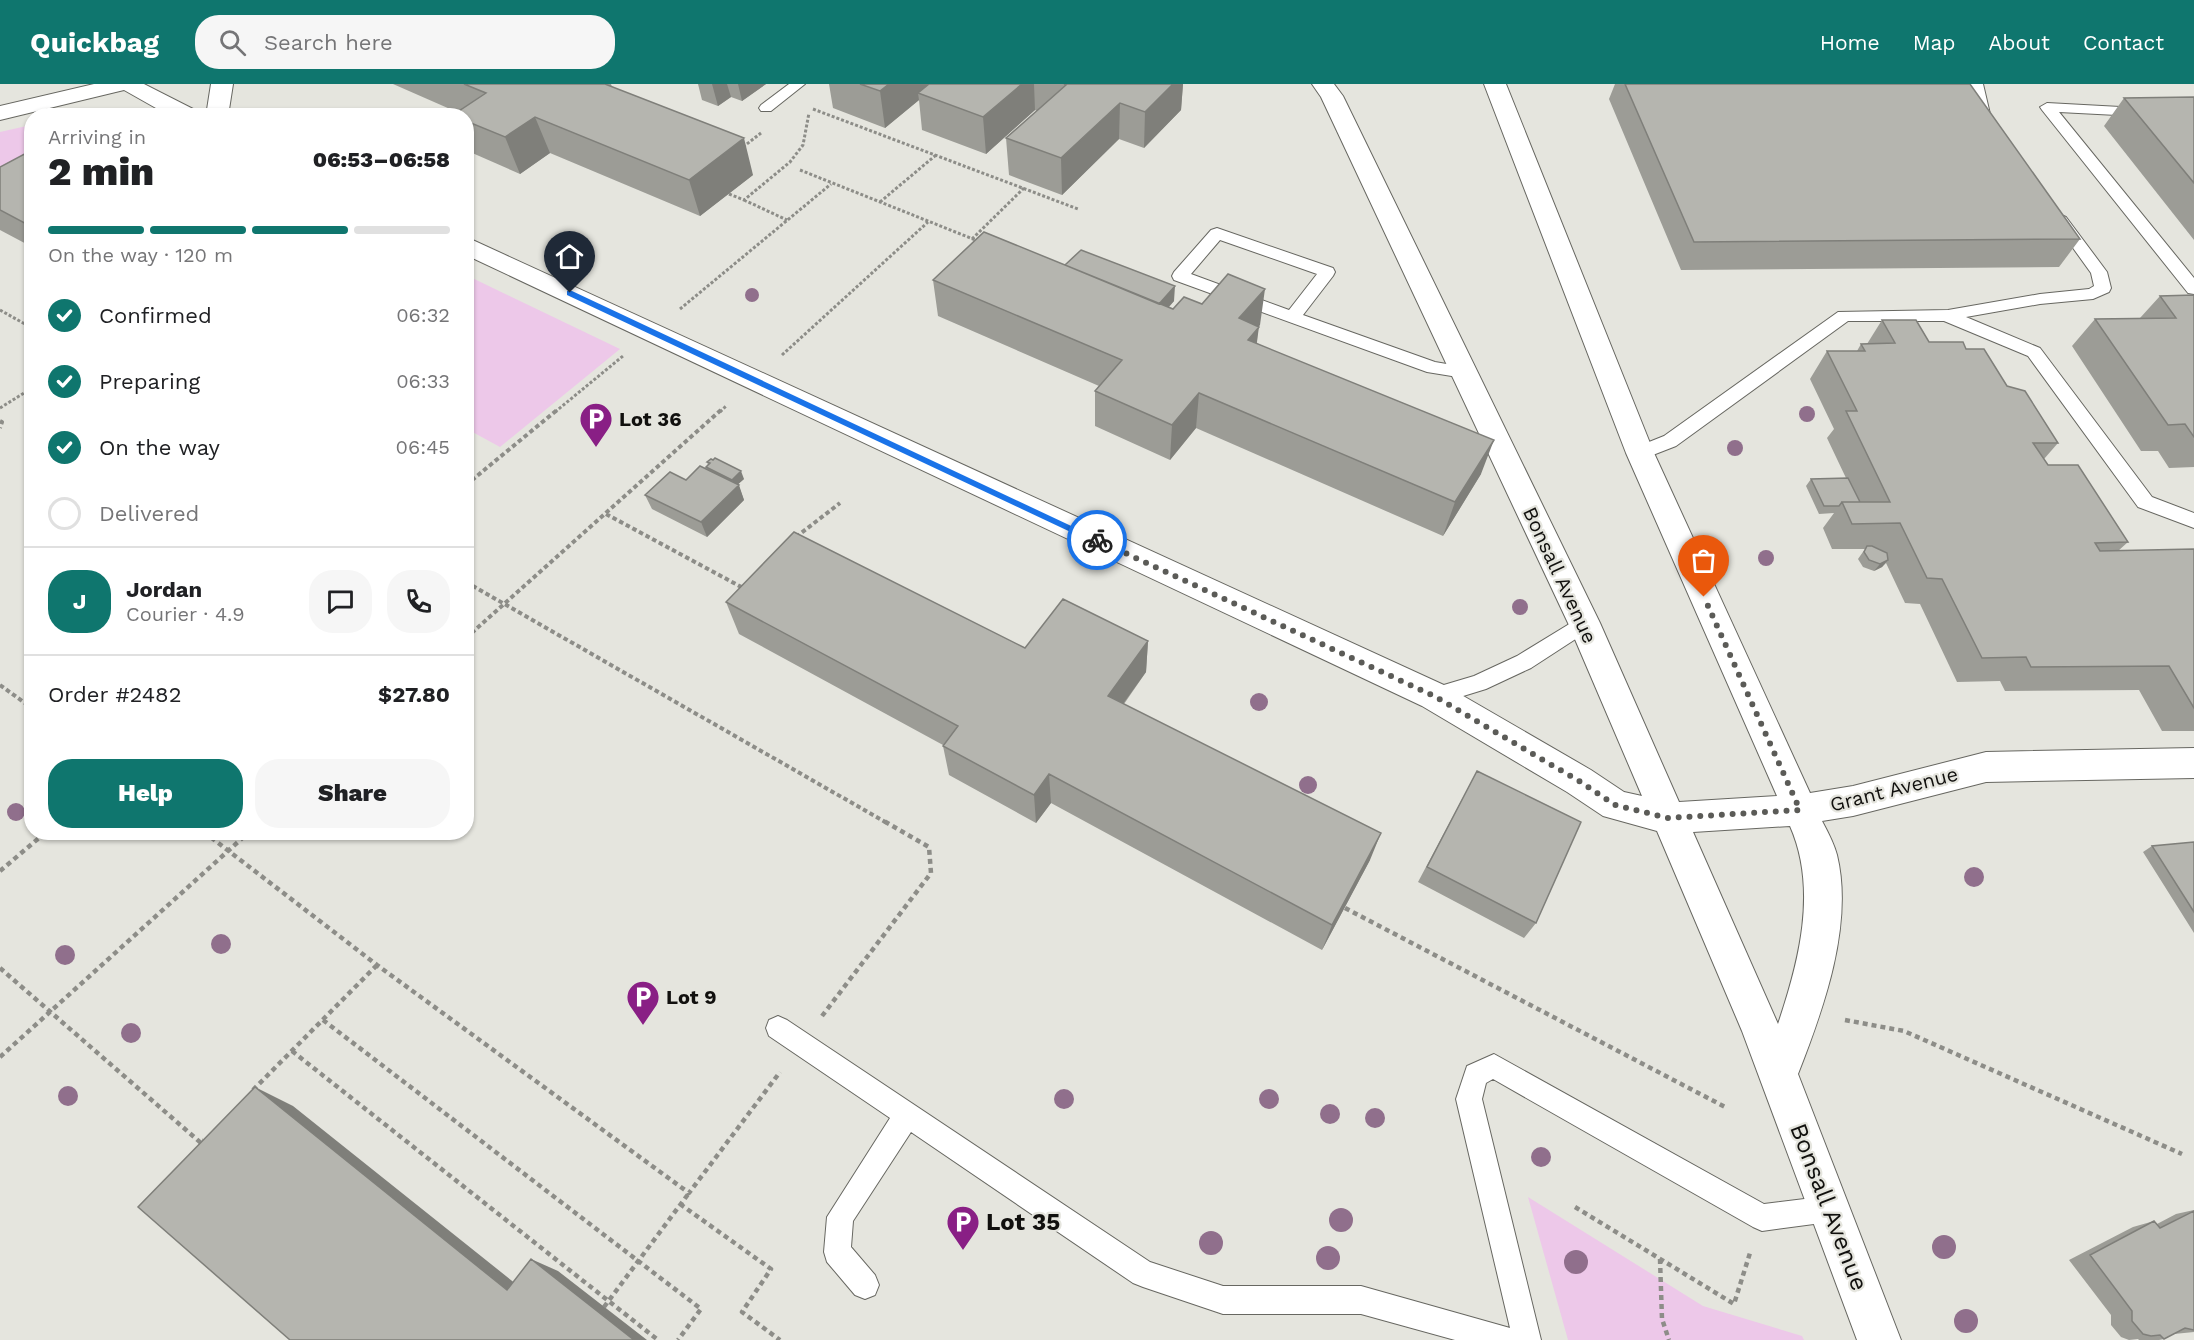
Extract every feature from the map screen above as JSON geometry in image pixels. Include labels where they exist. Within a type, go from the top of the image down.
[{"type":"street","points":[[0,113],[122,84]]},
{"type":"street","points":[[129,84],[173,108]]},
{"type":"street","points":[[218,108],[222,84]]},
{"type":"street","name":"Bonsall Avenue","points":[[1323,84],[1332,96],[1584,623],[1761,1030],[1880,1340]]},
{"type":"street","points":[[1495,84],[1640,453],[1800,810],[1820,861],[1821,928],[1807,995],[1778,1074]]},
{"type":"street","name":"Grant Avenue","points":[[474,249],[905,452],[1434,696],[1579,781],[1615,805],[1668,818],[1800,810],[1853,801],[1986,767],[2194,763]]},
{"type":"lane","points":[[766,108],[798,84]]},
{"type":"lane","points":[[1976,84],[1983,114],[1997,133]]},
{"type":"lane","points":[[2194,115],[2047,107],[2194,289]]},
{"type":"lane","points":[[1640,453],[1670,441],[1844,316],[1948,315],[2040,299],[2093,294],[2103,288],[2099,273],[2052,208]]},
{"type":"lane","points":[[1292,317],[1327,272],[1217,232],[1180,276],[1236,296],[1292,317],[1433,368],[1464,372]]},
{"type":"lane","points":[[1948,315],[2034,352],[2145,502],[2194,521]]},
{"type":"lane","points":[[1434,696],[1479,683],[1524,662],[1584,623]]},
{"type":"lane","points":[[778,1028],[1143,1273],[1224,1300],[1361,1300],[1505,1340]]},
{"type":"lane","points":[[1527,1340],[1469,1099],[1476,1075],[1494,1066],[1762,1218],[1828,1209]]},
{"type":"lane","points":[[865,1285],[837,1252],[840,1217],[906,1116]]},
{"type":"path","points":[[744,200],[790,162],[803,145],[810,107],[1078,209]]},
{"type":"path","points":[[880,203],[936,155]]},
{"type":"path","points":[[800,170],[983,243]]},
{"type":"path","points":[[679,310],[831,183]]},
{"type":"path","points":[[972,239],[1024,188]]},
{"type":"path","points":[[729,194],[787,220]]},
{"type":"path","points":[[778,358],[928,222]]},
{"type":"path","points":[[0,310],[24,324]]},
{"type":"path","points":[[474,478],[631,350]]},
{"type":"path","points":[[0,408],[24,393]]},
{"type":"path","points":[[474,631],[728,405]]},
{"type":"path","points":[[0,421],[2,422],[0,428]]},
{"type":"path","points":[[795,538],[840,503]]},
{"type":"path","points":[[606,514],[753,593]]},
{"type":"path","points":[[744,588],[753,580]]},
{"type":"path","points":[[474,587],[929,848],[932,873],[801,1043],[604,1307]]},
{"type":"path","points":[[0,685],[24,702]]},
{"type":"path","points":[[0,871],[37,840]]},
{"type":"path","points":[[215,840],[377,964],[689,1193]]},
{"type":"path","points":[[0,1057],[241,840]]},
{"type":"path","points":[[1345,908],[1727,1108]]},
{"type":"path","points":[[251,1093],[377,964]]},
{"type":"path","points":[[0,968],[209,1149]]},
{"type":"path","points":[[323,1020],[701,1309],[678,1340]]},
{"type":"path","points":[[1845,1020],[1904,1031],[2182,1154]]},
{"type":"path","points":[[292,1051],[658,1340]]},
{"type":"path","points":[[201,1143],[210,1134]]},
{"type":"path","points":[[680,1204],[771,1269],[742,1312],[780,1340]]},
{"type":"path","points":[[1575,1207],[1734,1304],[1762,1218]]},
{"type":"path","points":[[1660,1259],[1662,1319],[1669,1340]]},
{"type":"shaded area","points":[[24,127],[24,185],[0,183],[0,132]]},
{"type":"shaded area","points":[[474,279],[620,349],[500,447],[474,433]]},
{"type":"shaded area","points":[[1528,1197],[1703,1306],[1802,1336],[1804,1340],[1568,1340]]},
{"type":"building","points":[[464,84],[605,84],[744,138],[689,180],[535,117],[505,137],[474,124],[474,108],[464,108],[486,93]]},
{"type":"building","points":[[860,84],[889,84],[880,91]]},
{"type":"building","points":[[929,84],[1022,84],[983,117],[918,93]]},
{"type":"building","points":[[1064,84],[1173,84],[1145,112],[1120,103],[1061,158],[1006,138],[1066,85]]},
{"type":"building","points":[[1625,84],[1970,84],[2080,239],[1694,242]]},
{"type":"building","points":[[2194,97],[2194,183],[2124,98]]},
{"type":"building","points":[[24,154],[24,223],[0,210],[0,167]]},
{"type":"building","points":[[984,232],[1173,309],[1184,297],[1202,304],[1228,274],[1265,289],[1239,318],[1259,327],[1248,340],[1494,440],[1455,502],[1199,393],[1172,425],[1095,391],[1122,360],[933,280]]},
{"type":"building","points":[[1081,250],[1175,286],[1159,304],[1065,265]]},
{"type":"building","points":[[2194,295],[2194,437],[2185,424],[2168,425],[2095,319],[2176,318],[2160,296]]},
{"type":"building","points":[[1882,320],[1916,320],[1929,342],[1963,342],[1966,349],[1984,349],[2007,386],[2025,391],[2058,443],[2033,443],[2048,465],[2078,465],[2128,542],[2095,543],[2100,551],[2194,549],[2194,708],[2169,666],[2031,667],[2026,657],[1982,658],[1942,579],[1927,578],[1900,523],[1852,524],[1842,502],[1890,502],[1846,411],[1857,411],[1827,351],[1865,351],[1861,344],[1895,343]]},
{"type":"building","points":[[715,458],[741,471],[732,480],[706,467],[710,463],[707,462]]},
{"type":"building","points":[[700,466],[739,485],[701,522],[645,495],[670,472],[686,480]]},
{"type":"building","points":[[1848,478],[1860,502],[1842,502],[1839,506],[1824,506],[1811,479]]},
{"type":"building","points":[[794,532],[1025,648],[1063,599],[1148,641],[1108,696],[1381,833],[1332,925],[1049,774],[1034,795],[943,746],[958,726],[726,602]]},
{"type":"building","points":[[1867,546],[1887,553],[1888,560],[1880,564],[1869,560],[1864,552]]},
{"type":"building","points":[[1477,771],[1581,822],[1536,923],[1427,867]]},
{"type":"building","points":[[2194,842],[2194,912],[2152,846]]},
{"type":"building","points":[[255,1087],[507,1290],[531,1259],[634,1340],[290,1340],[138,1207]]},
{"type":"building","points":[[2194,1211],[2194,1330],[2185,1328],[2164,1339],[2160,1335],[2143,1334],[2132,1321],[2132,1311],[2090,1255],[2154,1221],[2160,1228]]},
{"type":"way so far","points":[[1097,540],[1434,696],[1579,781],[1615,805],[1668,818],[1800,810],[1704,597]]},
{"type":"place","name":"Lot 36","points":[[596,448]]},
{"type":"place","name":"Lot 9","points":[[643,1026]]},
{"type":"place","name":"Lot 35","points":[[963,1251]]},
{"type":"route","points":[[570,293],[1097,540]]}]
